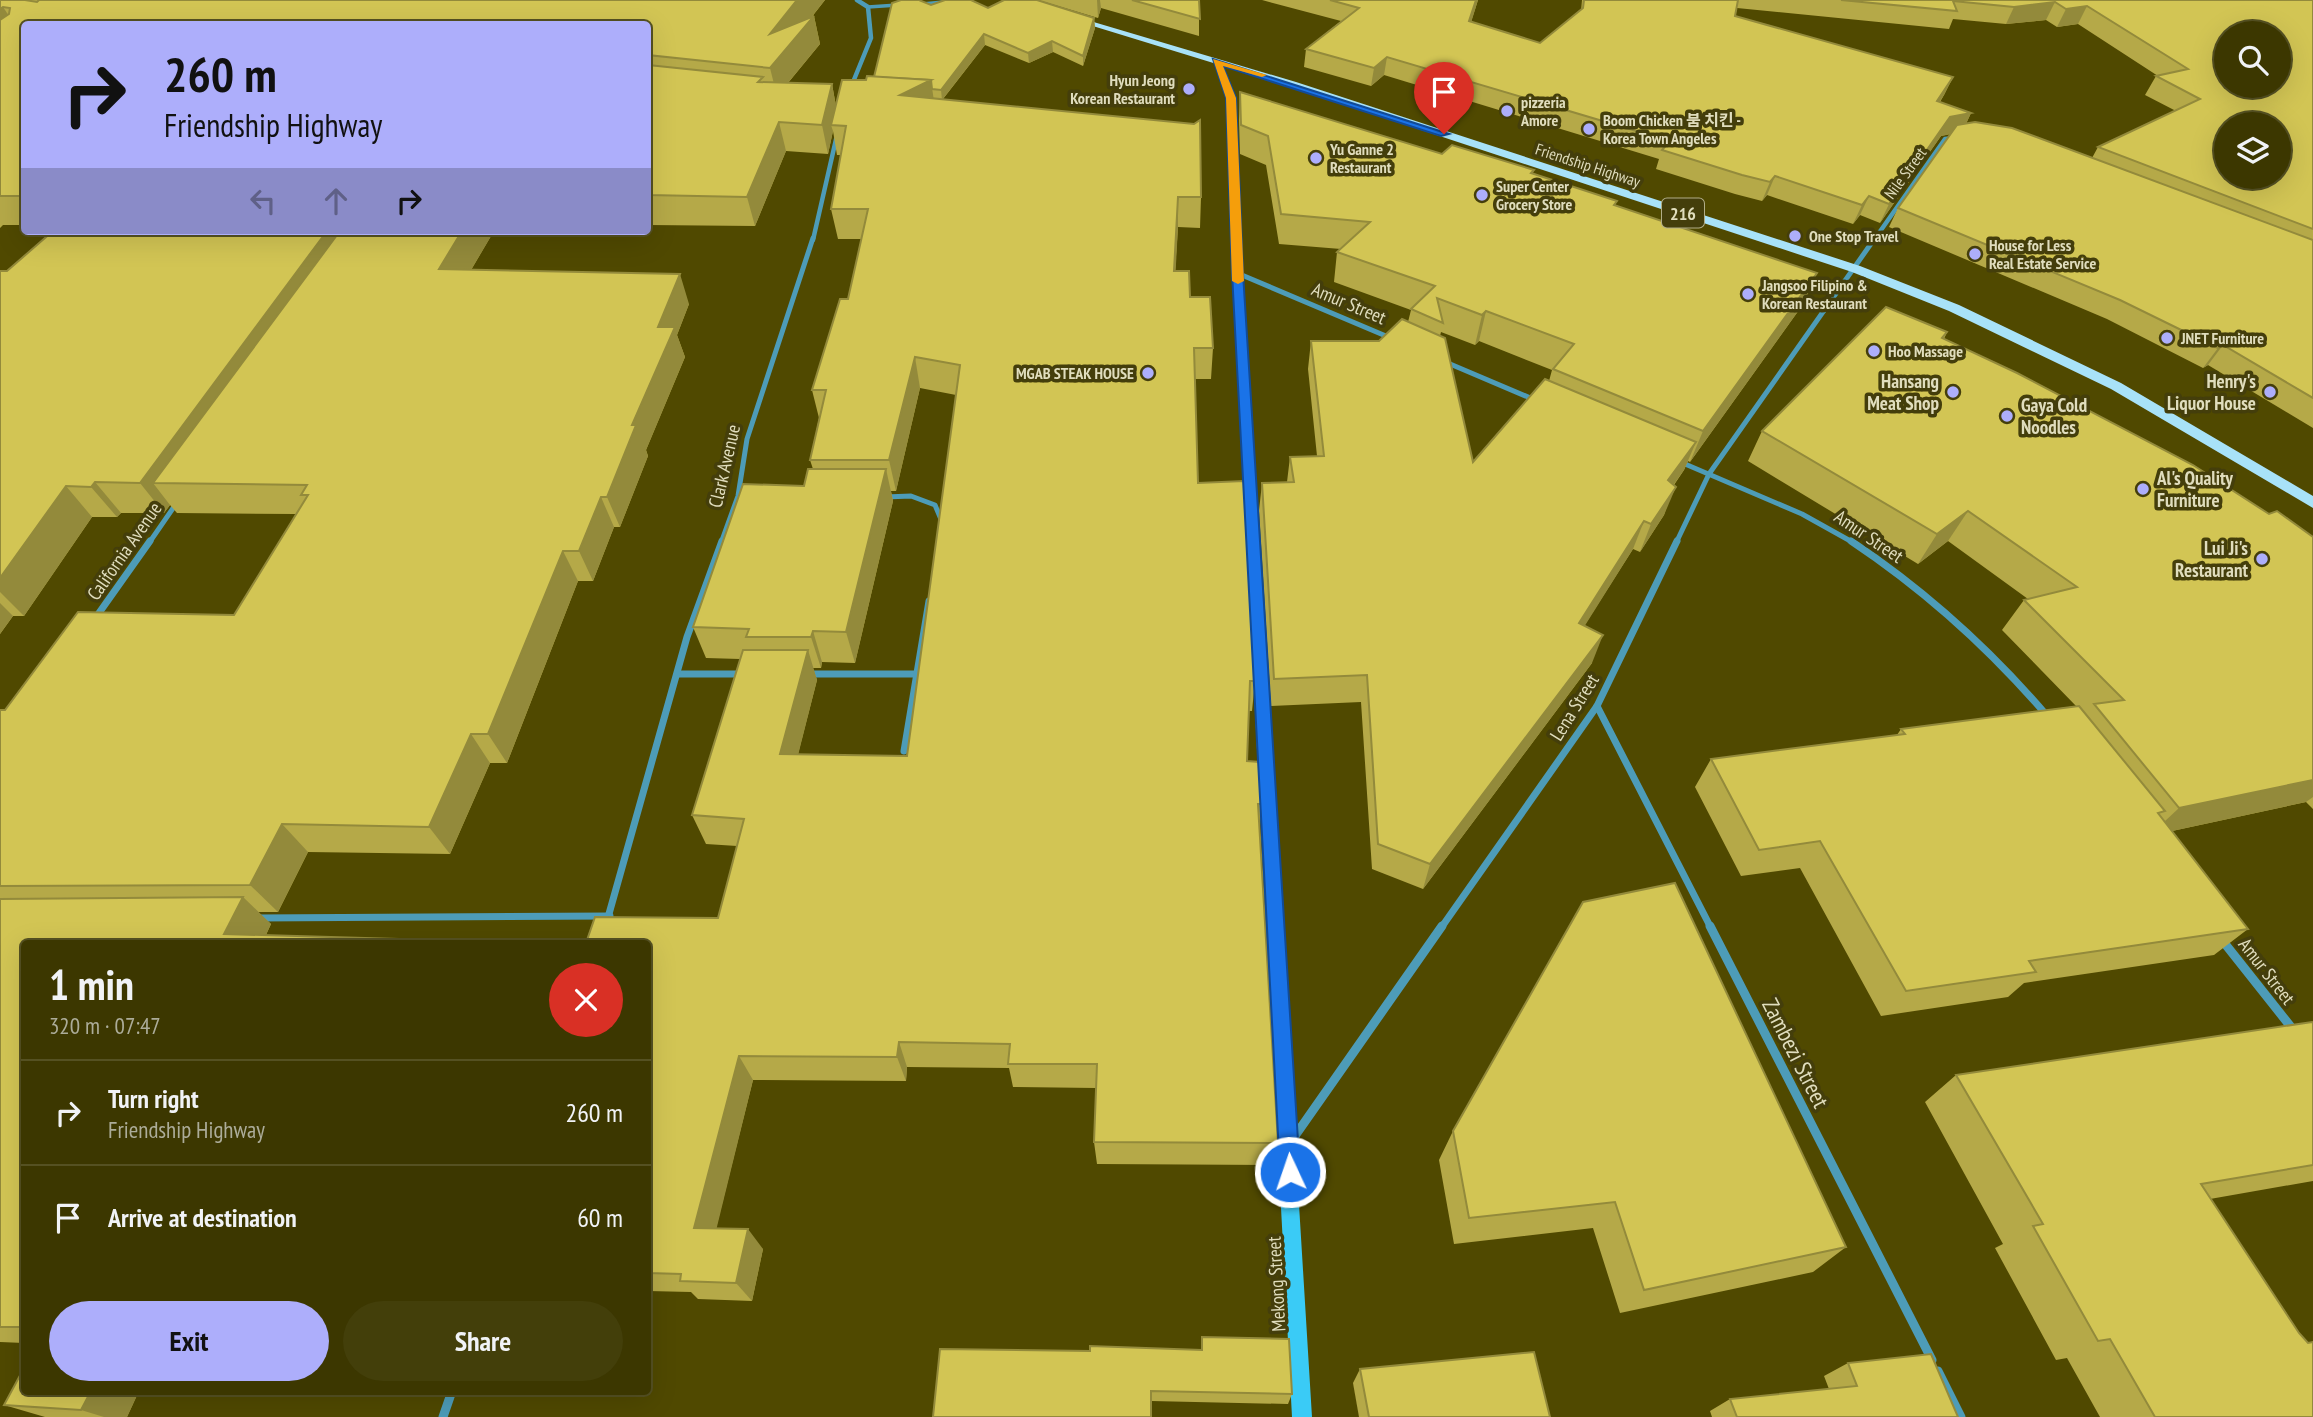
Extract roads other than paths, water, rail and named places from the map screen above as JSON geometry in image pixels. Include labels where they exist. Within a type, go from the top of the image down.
[{"type":"main road","name":"Friendship Highway","points":[[1064,14],[1856,269],[1954,308],[2116,386],[2313,503]]},
{"type":"street","points":[[847,99],[870,38],[868,7],[857,0]]},
{"type":"street","name":"Mekong Street","points":[[1216,61],[1231,98],[1237,273],[1289,1145],[1302,1417]]},
{"type":"street","name":"Clark Avenue","points":[[602,940],[687,637],[738,496],[747,439],[812,242],[840,121]]},
{"type":"street","name":"Nile Street","points":[[1856,269],[1882,225],[1945,139],[1966,136]]},
{"type":"street","name":"Lena Street","points":[[1289,1145],[1597,706],[1709,474],[1856,269]]},
{"type":"street","name":"Amur Street","points":[[1237,273],[1403,344]]},
{"type":"street","points":[[1429,354],[1544,404]]},
{"type":"street","name":"Amur Street","points":[[1671,458],[1820,523],[1906,580],[1975,638],[2057,728]]},
{"type":"street","name":"California Avenue","points":[[89,627],[185,491]]},
{"type":"street","points":[[738,496],[752,496]]},
{"type":"street","points":[[876,497],[911,496],[935,505],[943,522],[941,535]]},
{"type":"street","points":[[904,751],[929,598]]},
{"type":"street","points":[[678,674],[748,674]]},
{"type":"street","points":[[804,674],[915,674]]},
{"type":"street","name":"Zambezi Street","points":[[1597,706],[1961,1417]]},
{"type":"street","points":[[249,918],[610,916]]},
{"type":"street","name":"Amur Street","points":[[2220,937],[2305,1044]]},
{"type":"street","points":[[443,1417],[451,1395]]},
{"type":"lane","points":[[922,4],[949,2]]},
{"type":"lane","points":[[868,7],[909,4]]},
{"type":"place","name":"Hyun Jeong Korean Restaurant","points":[[1189,89]]},
{"type":"place","name":"pizzeria Amore","points":[[1507,111]]},
{"type":"place","name":"Boom Chicken 붐 치킨 - Korea Town Angeles","points":[[1589,129]]},
{"type":"place","name":"Yu Ganne 2 Restaurant","points":[[1316,158]]},
{"type":"place","name":"Super Center Grocery Store","points":[[1482,195]]},
{"type":"place","name":"One Stop Travel","points":[[1795,236]]},
{"type":"place","name":"House for Less Real Estate Service","points":[[1975,254]]},
{"type":"place","name":"Jangsoo Filipino & Korean Restaurant","points":[[1748,294]]},
{"type":"place","name":"JNET Furniture","points":[[2167,338]]},
{"type":"place","name":"Hoo Massage","points":[[1874,351]]},
{"type":"place","name":"MGAB STEAK HOUSE","points":[[1148,373]]},
{"type":"place","name":"Hansang Meat Shop","points":[[1953,392]]},
{"type":"place","name":"Henry's Liquor House","points":[[2270,392]]},
{"type":"place","name":"Gaya Cold Noodles","points":[[2007,416]]},
{"type":"place","name":"Al's Quality Furniture","points":[[2143,489]]},
{"type":"place","name":"Lui Ji's Restaurant","points":[[2262,559]]}]
